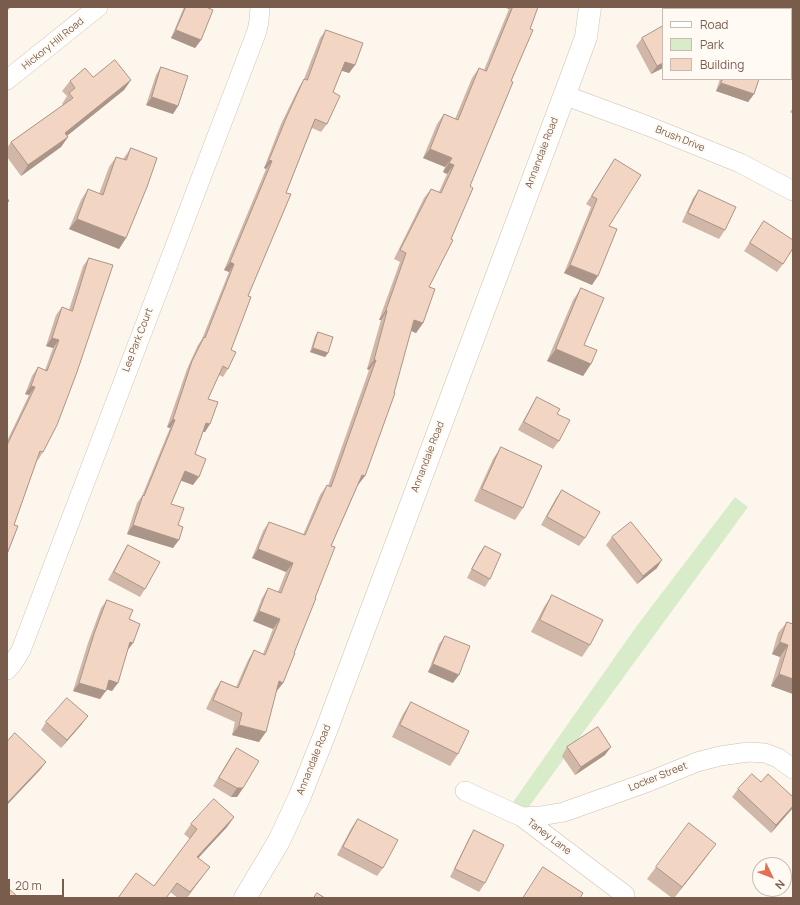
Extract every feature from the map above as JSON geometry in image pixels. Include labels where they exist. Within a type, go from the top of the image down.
[{"type":"main road","name":"Annandale Road","points":[[245,898],[279,841],[300,796],[329,724],[586,37],[590,7]]},
{"type":"street","name":"Hickory Hill Road","points":[[7,80],[98,7]]},
{"type":"street","name":"Lee Park Court","points":[[7,670],[21,650],[257,30],[260,7]]},
{"type":"street","name":"Brush Drive","points":[[564,95],[648,126],[740,163],[793,191]]},
{"type":"street","name":"Locker Street","points":[[522,816],[541,816],[564,812],[648,782],[697,762],[720,756],[748,752],[765,753],[778,758],[793,769]]},
{"type":"street","name":"Taney Lane","points":[[465,791],[522,816],[625,895]]},
{"type":"green space","points":[[735,497],[748,507],[525,812],[511,805],[636,627]]},
{"type":"building","points":[[186,7],[206,7],[213,10],[201,40],[176,30]]},
{"type":"building","points":[[513,7],[538,7],[530,29],[533,30],[511,81],[513,82],[470,186],[473,188],[451,239],[453,240],[429,287],[435,289],[423,323],[414,320],[395,393],[365,476],[362,475],[331,546],[335,547],[295,653],[283,683],[279,681],[266,732],[239,725],[242,713],[213,700],[221,681],[238,688],[254,650],[265,655],[280,619],[259,611],[268,588],[281,593],[293,563],[258,549],[269,522],[305,535],[327,485],[331,487],[376,360],[374,360],[387,311],[386,310],[406,253],[400,250],[431,189],[441,193],[454,165],[449,163],[452,158],[430,149],[444,114],[458,120],[479,68],[486,71]]},
{"type":"building","points":[[662,27],[662,64],[657,66],[642,38]]},
{"type":"building","points":[[326,30],[363,43],[355,65],[345,62],[333,92],[340,96],[327,124],[315,119],[286,193],[291,194],[248,296],[251,297],[231,350],[236,352],[228,369],[223,366],[208,399],[218,402],[210,424],[206,423],[195,454],[206,459],[199,477],[185,471],[171,504],[184,508],[178,525],[183,527],[179,540],[133,525],[143,495],[144,496],[175,420],[173,419],[192,361],[204,337],[205,338],[234,264],[230,262],[272,161],[269,160],[304,79],[307,80]]},
{"type":"building","points":[[115,60],[131,80],[65,133],[68,137],[28,165],[11,142],[73,98],[69,93],[75,88],[70,81],[85,68],[93,77]]},
{"type":"building","points":[[161,67],[188,76],[178,106],[152,97]]},
{"type":"building","points":[[722,80],[759,80],[754,94],[721,83]]},
{"type":"building","points":[[131,148],[157,158],[126,238],[77,219],[88,189],[103,195],[116,157],[126,160]]},
{"type":"building","points":[[615,159],[641,175],[609,226],[617,229],[598,276],[570,265],[597,199],[592,196]]},
{"type":"building","points":[[699,190],[736,207],[725,230],[688,213]]},
{"type":"building","points":[[764,221],[793,240],[793,248],[783,264],[750,243]]},
{"type":"building","points":[[89,258],[113,265],[77,372],[57,425],[43,452],[40,451],[14,525],[18,526],[7,554],[7,445],[35,387],[31,386],[38,367],[47,371],[59,340],[52,338],[62,307],[72,311]]},
{"type":"building","points":[[581,288],[604,298],[584,345],[597,350],[591,364],[556,349]]},
{"type":"building","points":[[318,332],[333,337],[328,353],[313,348]]},
{"type":"building","points":[[537,397],[560,409],[557,414],[570,420],[559,441],[524,422]]},
{"type":"building","points":[[501,447],[542,466],[523,508],[482,489]]},
{"type":"building","points":[[562,490],[600,512],[585,538],[547,517]]},
{"type":"building","points":[[631,522],[662,560],[643,576],[612,537]]},
{"type":"building","points":[[128,545],[160,562],[145,589],[114,572]]},
{"type":"building","points":[[485,546],[501,554],[490,579],[472,569]]},
{"type":"building","points":[[552,595],[603,620],[590,645],[540,620]]},
{"type":"building","points":[[107,600],[133,610],[129,619],[140,624],[133,643],[130,642],[118,683],[109,680],[106,691],[79,683],[94,634]]},
{"type":"building","points":[[787,622],[793,624],[793,679],[779,674],[788,645],[780,642]]},
{"type":"building","points":[[445,636],[470,646],[459,675],[433,664]]},
{"type":"building","points":[[67,698],[88,716],[67,740],[46,722]]},
{"type":"building","points":[[411,702],[469,731],[458,754],[400,725]]},
{"type":"building","points":[[598,727],[611,747],[581,767],[567,747]]},
{"type":"building","points":[[15,733],[46,762],[7,803],[7,742]]},
{"type":"building","points":[[237,748],[259,761],[243,788],[237,788],[219,778]]},
{"type":"building","points":[[752,774],[761,782],[768,774],[793,797],[793,806],[776,825],[738,789]]},
{"type":"building","points":[[214,799],[234,817],[197,857],[210,867],[190,892],[177,883],[166,898],[118,898],[136,873],[154,886],[197,829],[191,824]]},
{"type":"building","points":[[358,819],[398,840],[383,868],[343,847]]},
{"type":"building","points":[[689,823],[716,844],[682,887],[656,867]]},
{"type":"building","points":[[474,830],[504,845],[485,883],[455,869]]},
{"type":"building","points":[[543,867],[583,893],[580,898],[523,898]]},
{"type":"building","points":[[7,887],[19,898],[7,898]]},
{"type":"building","points":[[317,893],[325,898],[314,898]]}]
